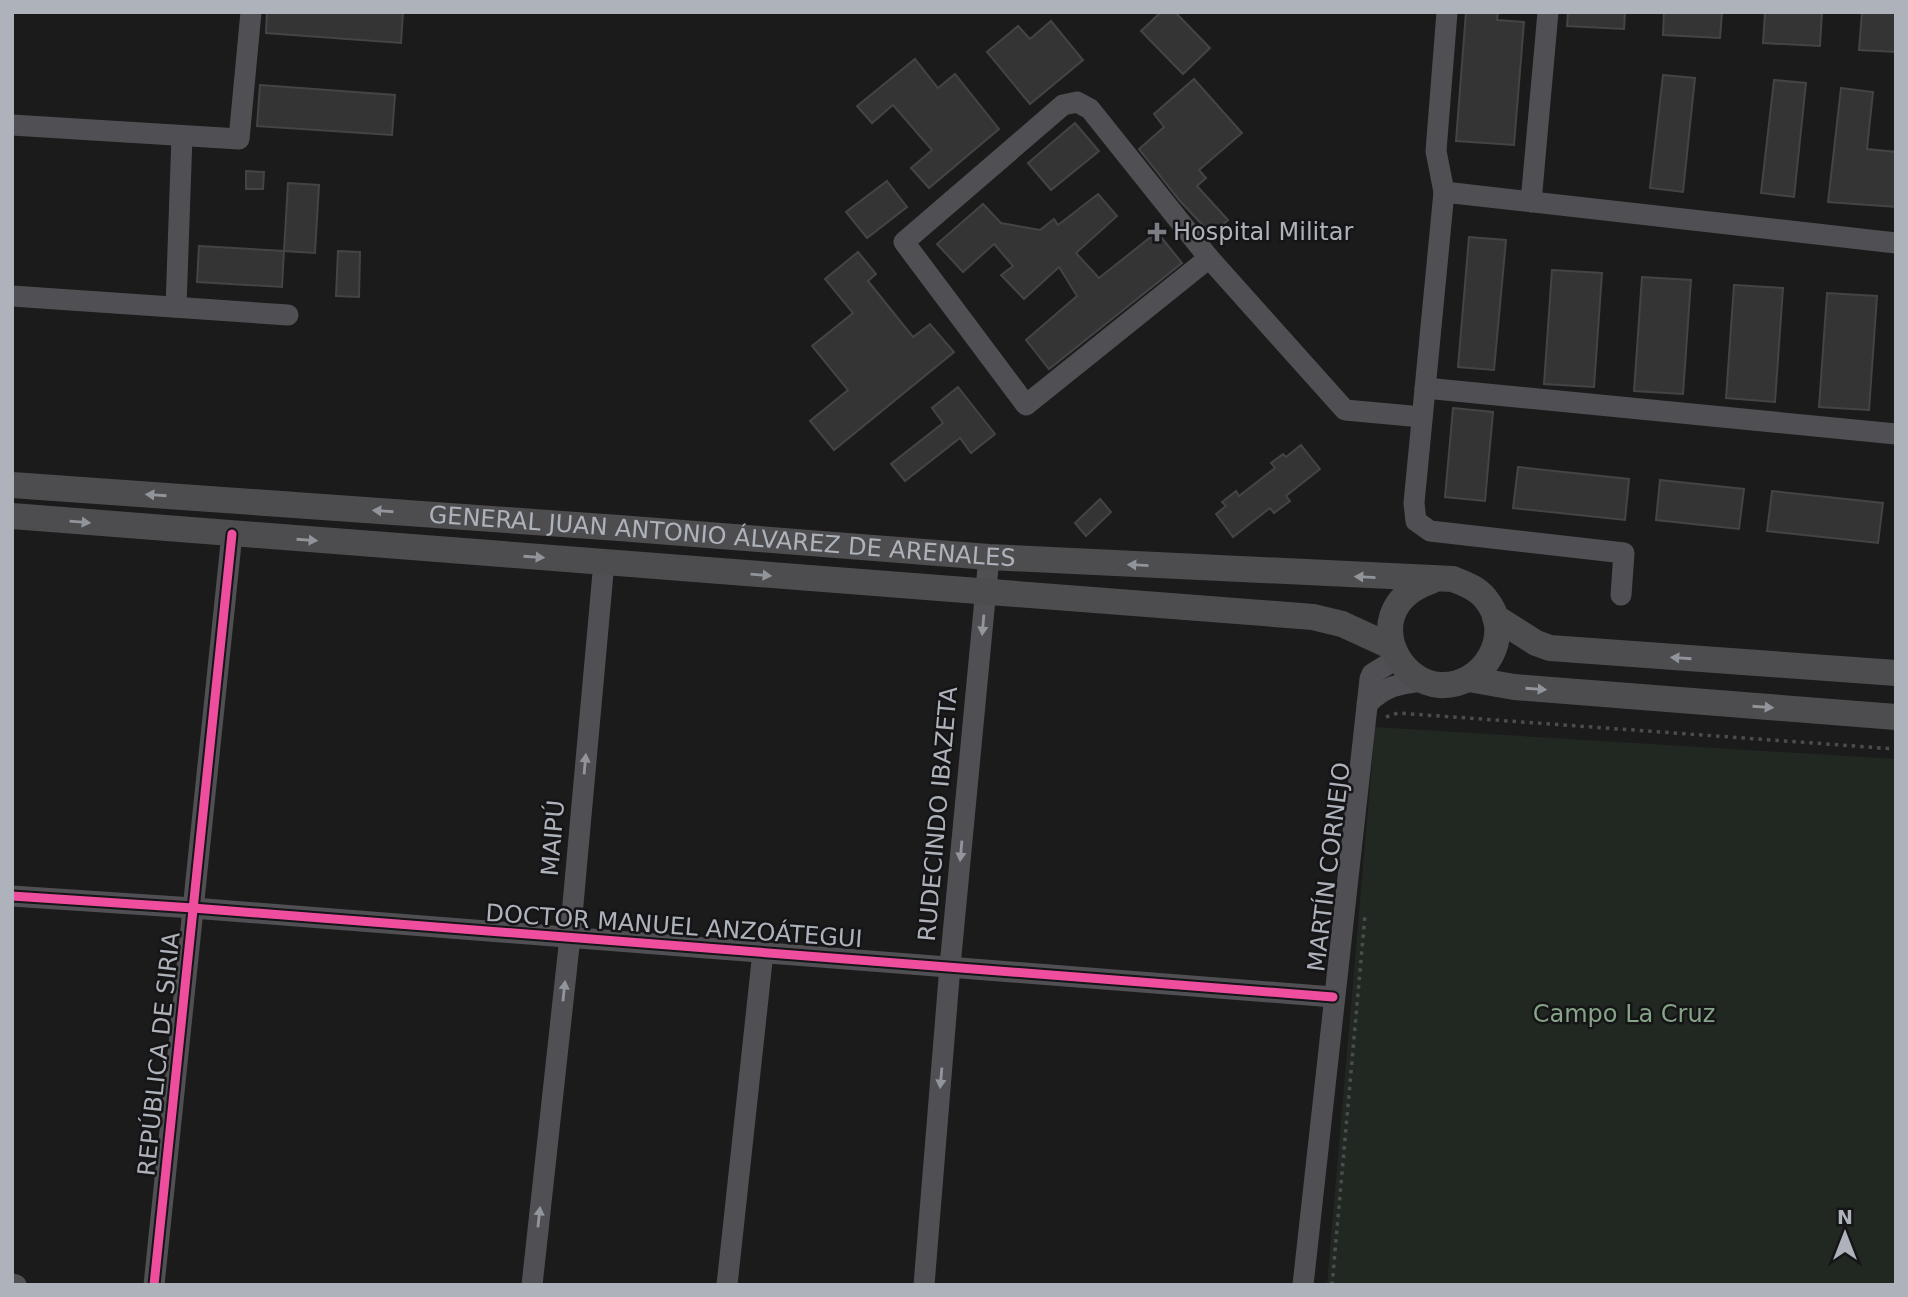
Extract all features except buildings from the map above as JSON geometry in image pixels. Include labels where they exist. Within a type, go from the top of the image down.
[{"type":"main road","name":"GENERAL JUAN ANTONIO ÁLVAREZ DE ARENALES","points":[[12,485],[989,557],[1453,579],[1472,586],[1486,599],[1495,617],[1536,643],[1550,648],[1896,673]]},
{"type":"main road","name":"GENERAL JUAN ANTONIO ÁLVAREZ DE ARENALES","points":[[12,516],[1312,618],[1342,624],[1395,652],[1405,668],[1422,681]]},
{"type":"main road","points":[[1395,652],[1391,625],[1398,604],[1409,592],[1433,580]]},
{"type":"main road","points":[[1422,681],[1438,685],[1469,679],[1488,662],[1494,649],[1498,634],[1495,617]]},
{"type":"main road","points":[[1469,679],[1514,687],[1896,717]]},
{"type":"street","points":[[12,125],[239,139],[251,12]]},
{"type":"street","points":[[1447,12],[1436,151],[1444,192],[1414,503],[1416,521],[1430,531],[1624,552],[1621,595]]},
{"type":"street","points":[[1531,202],[1548,12]]},
{"type":"street","points":[[1209,258],[1026,405],[904,242],[1063,105],[1077,102],[1090,109],[1209,258],[1345,410],[1422,417]]},
{"type":"street","points":[[176,307],[182,135]]},
{"type":"street","points":[[1444,192],[1896,243]]},
{"type":"street","points":[[12,296],[288,315]]},
{"type":"street","points":[[1425,388],[1896,435]]},
{"type":"street","name":"REPÚBLICA DE SIRIA","points":[[154,1285],[232,534]]},
{"type":"street","name":"RUDECINDO IBAZETA","points":[[924,1285],[950,967],[989,557]]},
{"type":"street","name":"MAIPÚ","points":[[532,1285],[570,937],[604,562]]},
{"type":"street","name":"MARTÍN CORNEJO","points":[[1303,1285],[1367,704],[1372,674],[1395,652]]},
{"type":"street","points":[[1367,704],[1380,691],[1396,685],[1422,681]]},
{"type":"street","name":"DOCTOR MANUEL ANZOÁTEGUI","points":[[12,896],[1333,998]]},
{"type":"street","points":[[727,1285],[763,952]]},
{"type":"path","points":[[1383,721],[1387,715],[1398,713],[1896,749]]},
{"type":"path","points":[[1332,1285],[1366,914]]},
{"type":"green space","name":"Campo La Cruz","points":[[1375,727],[1896,759],[1896,1285],[1327,1285]]},
{"type":"cycle path","points":[[154,1285],[232,534]]},
{"type":"cycle path","points":[[12,896],[1333,997]]},
{"type":"place","name":"Hospital Militar","points":[[1157,232]]}]
